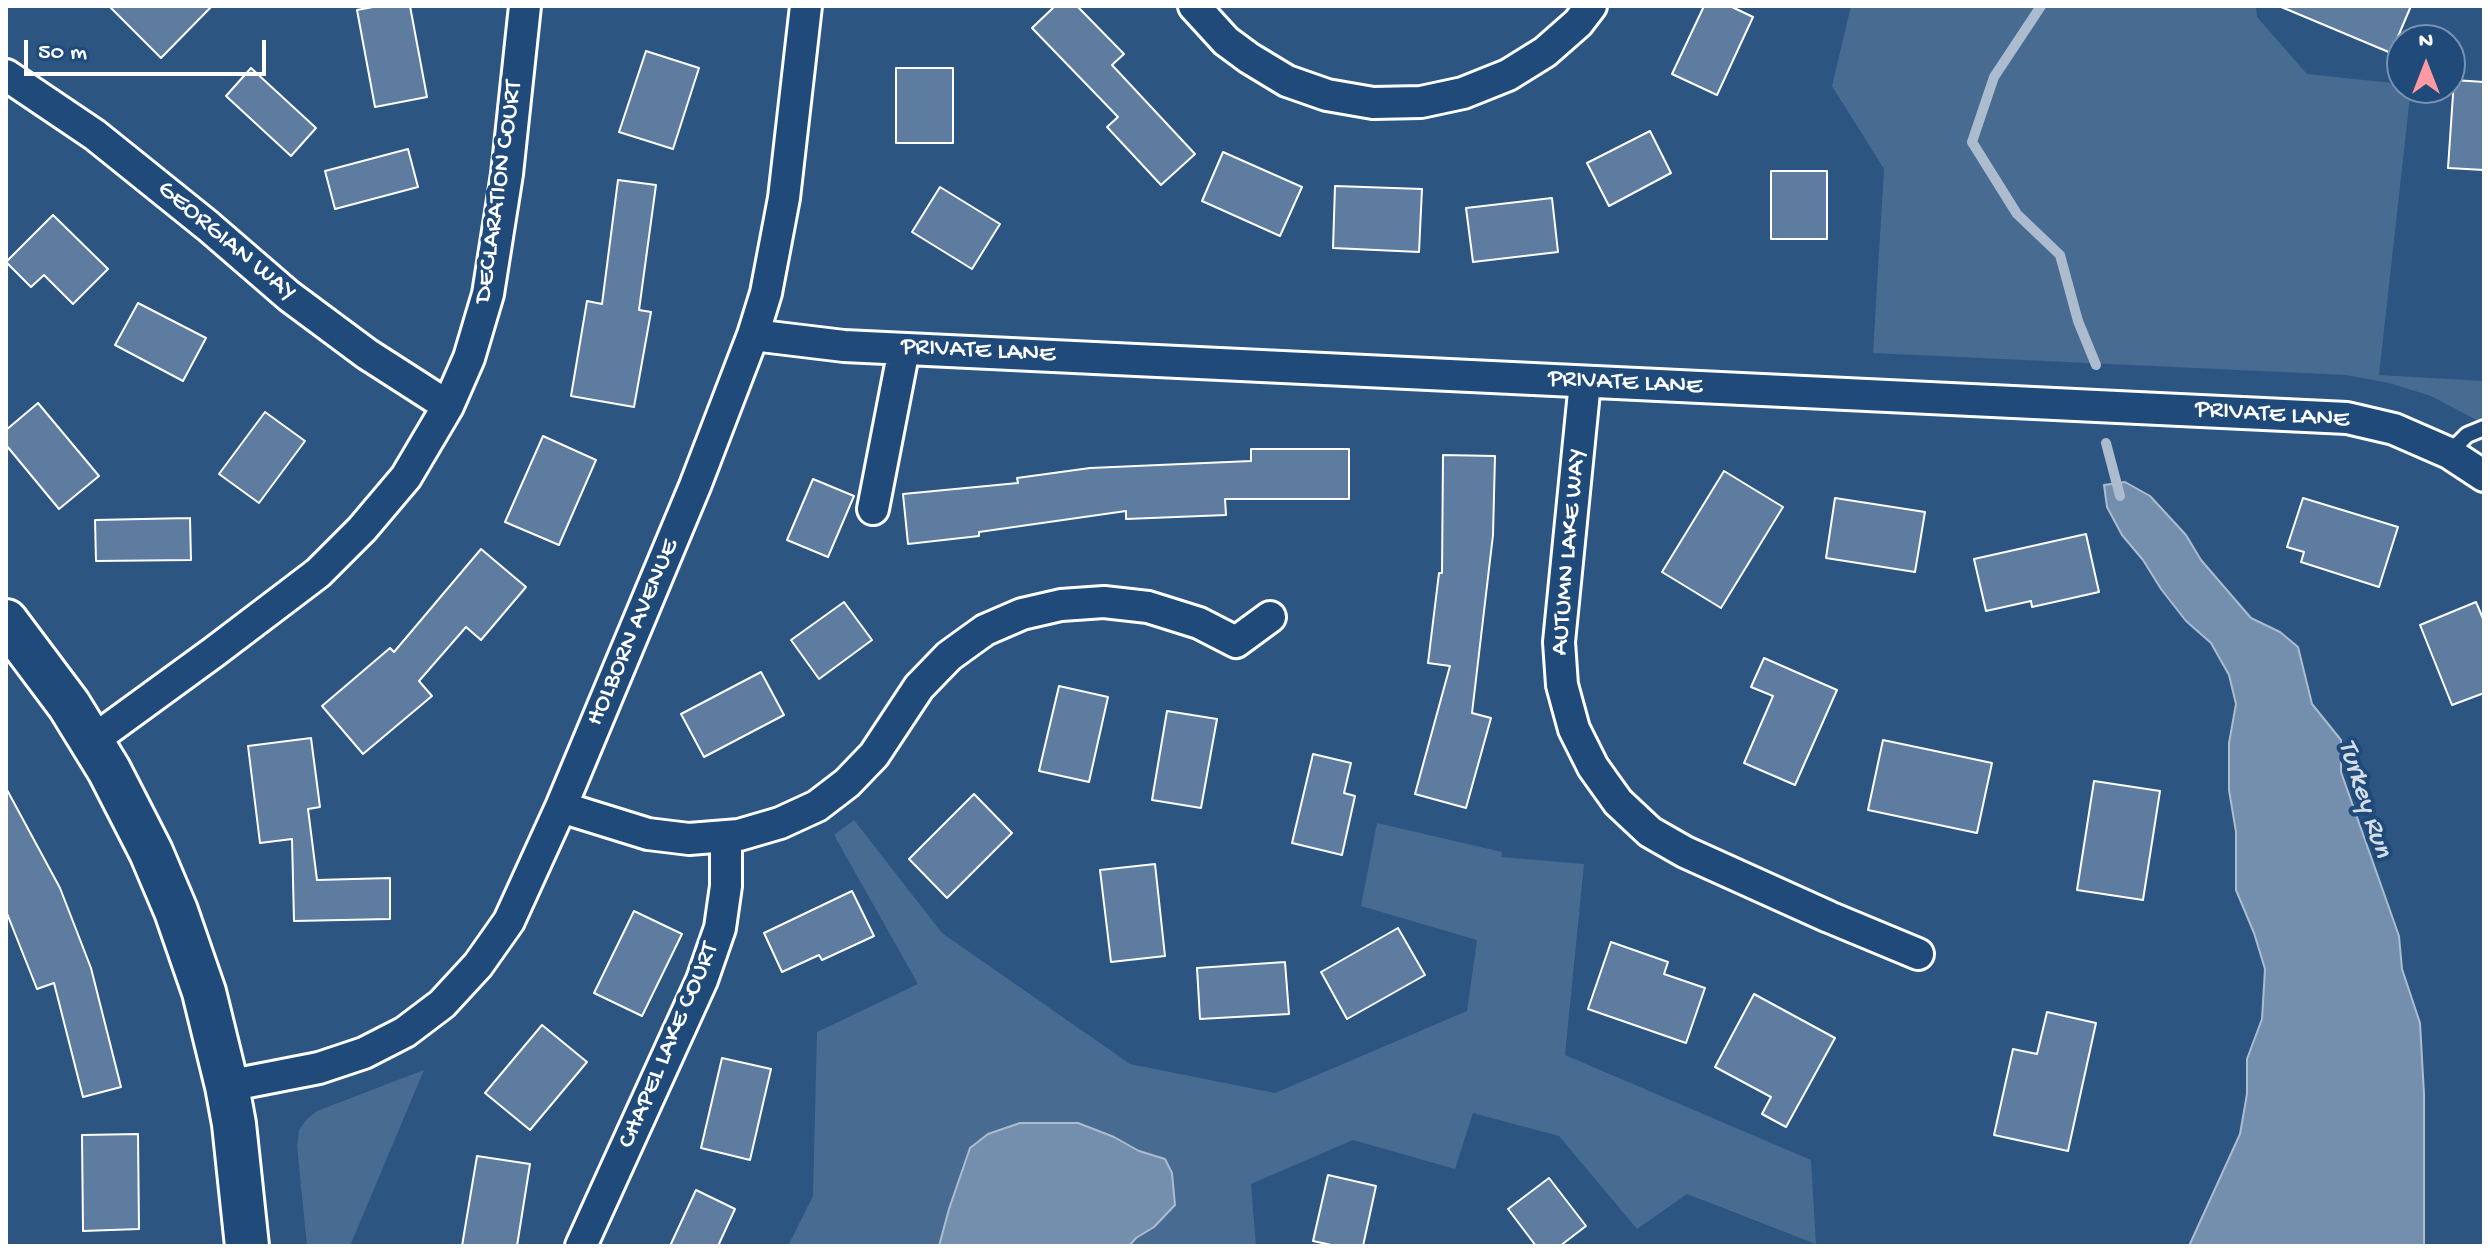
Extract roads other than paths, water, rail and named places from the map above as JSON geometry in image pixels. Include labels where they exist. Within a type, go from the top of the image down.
[{"type":"main road","points":[[6,621],[92,741],[151,852],[176,911],[204,992],[227,1086],[247,1246]]},
{"type":"street","name":"DECLARATION COURT","points":[[92,741],[318,573],[362,529],[406,477],[448,406],[469,358],[488,294],[507,174],[525,6]]},
{"type":"street","name":"HOLBORN AVENUE","points":[[227,1086],[319,1068],[364,1053],[405,1032],[442,1004],[478,965],[509,921],[561,807],[695,486],[753,335],[766,293],[784,198],[806,6]]},
{"type":"street","points":[[1194,6],[1226,41],[1287,81],[1327,95],[1373,103],[1421,102],[1463,93],[1508,75],[1545,52],[1578,23],[1591,6]]},
{"type":"street","name":"GEORGIAN WAY","points":[[6,75],[95,135],[289,296],[367,354],[448,406]]},
{"type":"street","name":"PRIVATE LANE","points":[[753,335],[844,346],[2347,418],[2394,429],[2449,453],[2484,476]]},
{"type":"street","points":[[873,509],[904,349]]},
{"type":"street","name":"AUTUMN LAKE WAY","points":[[1585,382],[1559,642],[1562,685],[1574,729],[1593,767],[1618,802],[1650,832],[1685,852],[1918,954]]},
{"type":"street","points":[[561,807],[648,834],[689,839],[726,837],[780,823],[817,806],[847,783],[874,755],[919,687],[949,656],[985,630],[1022,614],[1061,605],[1104,602],[1148,607],[1199,623],[1236,642],[1270,617]]},
{"type":"street","name":"CHAPEL LAKE COURT","points":[[581,1246],[707,967],[720,928],[726,886],[726,837]]},
{"type":"lane","points":[[2449,453],[2467,435],[2484,428]]},
{"type":"waterway","name":"Turkey Run","points":[[2041,6],[1994,77],[1972,142],[2017,214],[2060,255],[2078,321],[2096,365]]},
{"type":"waterway","name":"Turkey Run","points":[[2106,443],[2120,496]]}]
